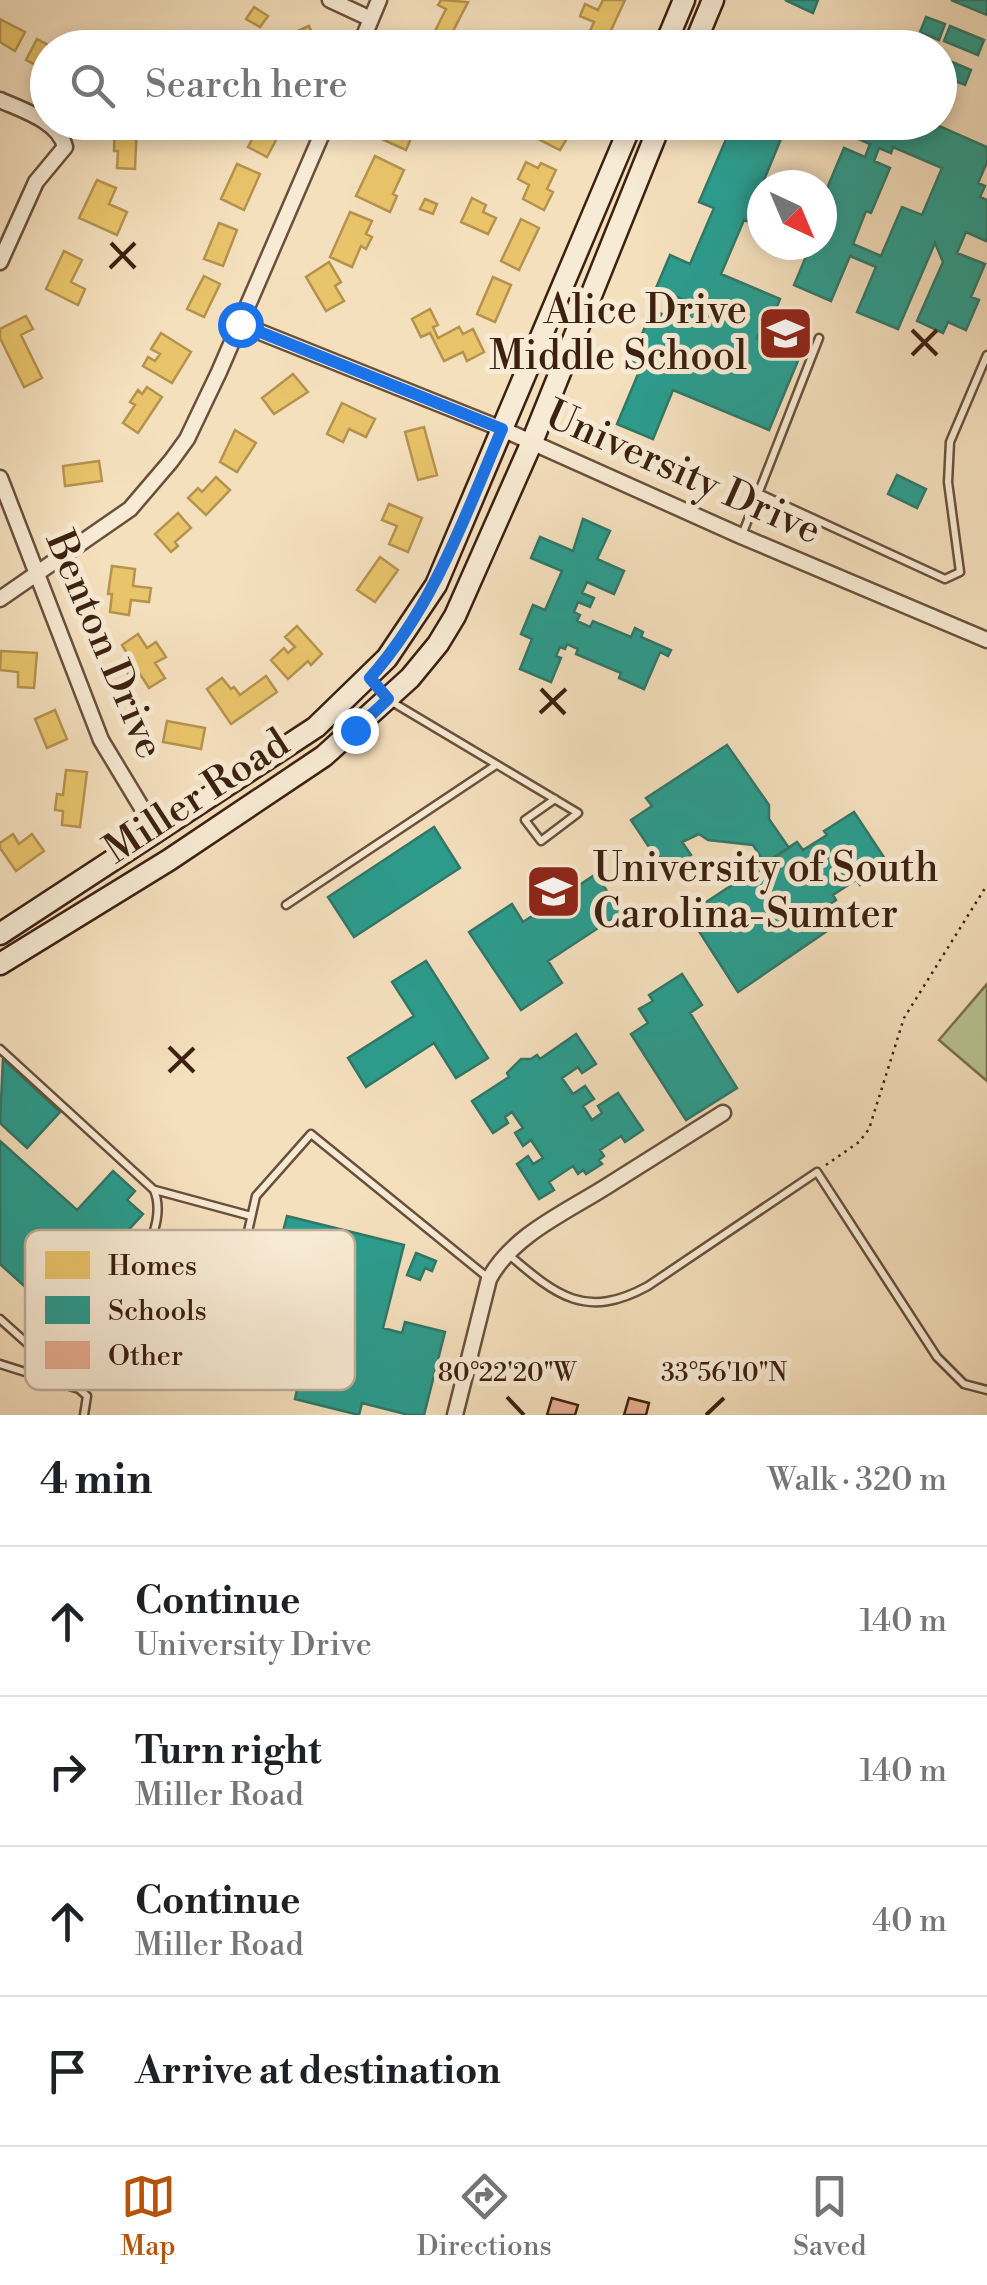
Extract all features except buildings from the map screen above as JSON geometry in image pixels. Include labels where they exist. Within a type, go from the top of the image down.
[{"type":"street","points":[[330,0],[371,19]]},
{"type":"street","points":[[366,30],[379,0]]},
{"type":"street","points":[[672,30],[684,0]]},
{"type":"street","points":[[700,30],[713,0]]},
{"type":"street","points":[[0,100],[30,114]]},
{"type":"street","points":[[0,262],[36,182],[65,147],[63,140]]},
{"type":"street","points":[[0,599],[130,509],[172,461],[200,414],[319,140]]},
{"type":"street","name":"Miller Road","points":[[0,934],[316,726],[370,678],[403,638],[436,584],[624,140]]},
{"type":"street","name":"Miller Road","points":[[0,964],[169,860],[324,756],[388,699],[438,644],[455,616],[532,442],[654,140]]},
{"type":"street","name":"University Drive","points":[[240,324],[502,429],[987,640]]},
{"type":"street","name":"Benton Drive","points":[[0,478],[101,740],[157,832]]},
{"type":"street","points":[[455,1415],[490,1279],[507,1253],[724,1113]]},
{"type":"lane","points":[[742,536],[819,338]]},
{"type":"lane","points":[[758,493],[945,579],[960,572],[948,482],[950,442],[987,354]]},
{"type":"lane","points":[[370,678],[388,699],[496,765],[555,799],[578,813],[541,841],[525,820],[555,799]]},
{"type":"lane","points":[[286,905],[496,765]]},
{"type":"lane","points":[[0,1050],[154,1190],[158,1199],[153,1230]]},
{"type":"lane","points":[[248,1230],[256,1196],[312,1134],[490,1279]]},
{"type":"lane","points":[[507,1253],[561,1296],[607,1302],[630,1296],[817,1172],[937,1357],[964,1384],[987,1390]]},
{"type":"lane","points":[[154,1190],[251,1216]]},
{"type":"lane","points":[[0,1319],[25,1341]]},
{"type":"lane","points":[[0,1364],[25,1372]]},
{"type":"lane","points":[[79,1390],[86,1396],[84,1415]]},
{"type":"path","points":[[817,1172],[850,1149],[869,1129],[904,1018],[987,886]]},
{"type":"green space","points":[[987,984],[987,1081],[939,1040]]},
{"type":"place","name":"Alice Drive Middle School","points":[[786,334]]},
{"type":"place","name":"University of South Carolina-Sumter","points":[[554,892]]},
{"type":"route","points":[[240,324],[502,429],[436,584],[403,638],[370,678],[388,699],[355,730]]}]
